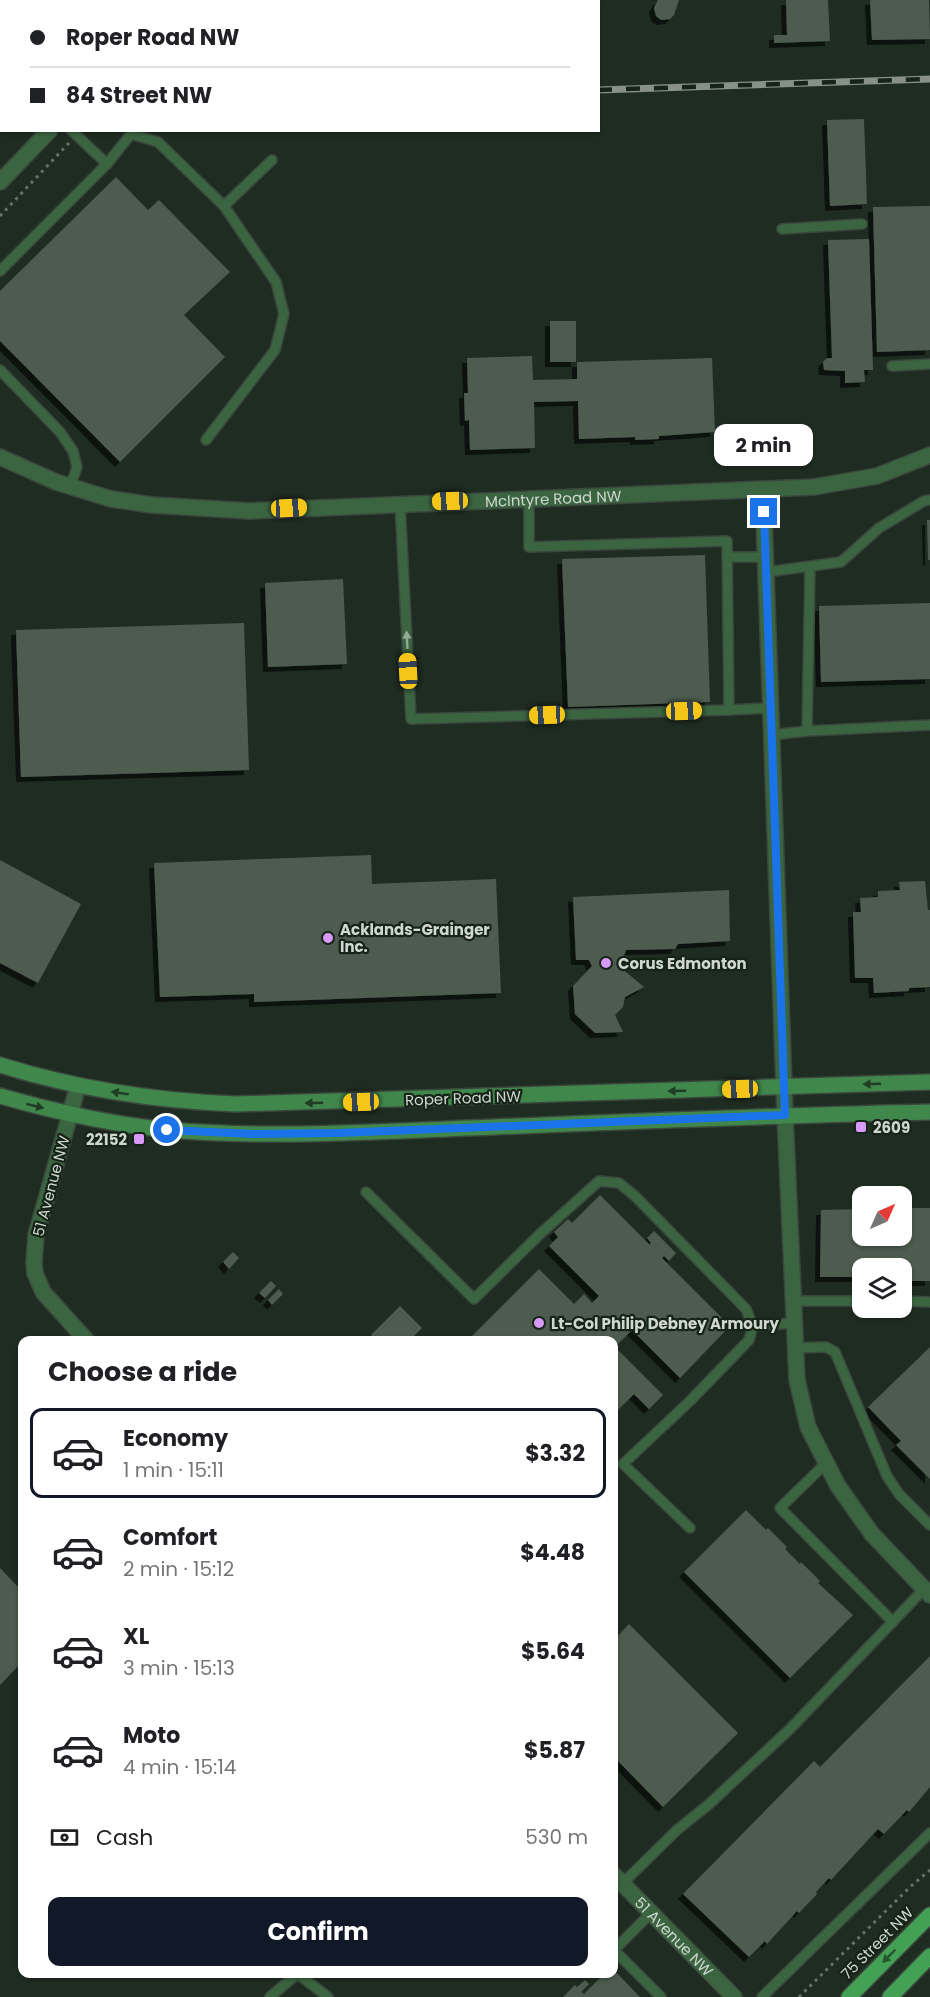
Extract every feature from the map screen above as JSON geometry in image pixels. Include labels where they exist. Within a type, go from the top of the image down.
[{"type":"main road","name":"Roper Road NW","points":[[0,1065],[78,1086],[157,1099],[254,1104],[930,1082]]},
{"type":"main road","name":"Roper Road NW","points":[[0,1096],[70,1115],[167,1130],[253,1134],[930,1112]]},
{"type":"main road","name":"75 Street NW","points":[[849,1997],[930,1915]]},
{"type":"main road","points":[[890,1997],[930,1956]]},
{"type":"street","points":[[0,182],[48,132]]},
{"type":"street","name":"McIntyre Road NW","points":[[0,457],[37,475],[70,487],[132,503],[249,511],[814,487],[877,476],[930,455]]},
{"type":"street","points":[[763,490],[785,1115],[795,1348],[801,1404],[808,1427],[825,1464],[853,1510],[872,1534],[927,1592]]},
{"type":"street","name":"51 Avenue NW","points":[[78,1086],[36,1235],[34,1262],[35,1273],[43,1292],[82,1336]]},
{"type":"street","name":"51 Avenue NW","points":[[618,1880],[734,1997]]},
{"type":"lane","points":[[74,133],[107,164]]},
{"type":"lane","points":[[0,271],[107,164],[131,134],[158,142],[224,206],[276,282],[284,314],[275,351],[206,440]]},
{"type":"lane","points":[[224,206],[272,160]]},
{"type":"lane","points":[[782,229],[862,224]]},
{"type":"lane","points":[[892,366],[930,364]]},
{"type":"lane","points":[[0,370],[60,432],[74,451],[77,467],[70,487]]},
{"type":"lane","points":[[529,498],[530,547],[727,541],[729,710]]},
{"type":"lane","points":[[727,557],[765,564],[810,567],[841,562],[879,528],[924,501],[930,500]]},
{"type":"lane","points":[[400,503],[411,719],[770,708]]},
{"type":"lane","points":[[807,731],[810,567]]},
{"type":"lane","points":[[771,735],[930,725]]},
{"type":"lane","points":[[366,1192],[474,1299],[540,1234],[600,1181],[619,1183],[637,1198],[746,1310],[753,1326],[749,1340],[623,1464],[690,1528]]},
{"type":"lane","points":[[794,1301],[852,1301]]},
{"type":"lane","points":[[912,1302],[930,1302]]},
{"type":"lane","points":[[753,1326],[794,1323]]},
{"type":"lane","points":[[795,1348],[826,1347],[835,1353],[887,1476],[899,1494],[930,1525]]},
{"type":"lane","points":[[825,1464],[780,1508],[893,1622]]},
{"type":"lane","points":[[618,1880],[708,1805],[790,1729],[893,1622],[927,1592]]},
{"type":"lane","points":[[762,1997],[930,1833]]},
{"type":"lane","points":[[618,1946],[651,1913]]},
{"type":"lane","points":[[618,1954],[661,1997]]},
{"type":"lane","points":[[270,1997],[293,1978]]},
{"type":"lane","points":[[303,1978],[328,1997]]},
{"type":"path","points":[[0,216],[74,133]]},
{"type":"path","points":[[799,1997],[930,1870]]},
{"type":"building","points":[[658,0],[679,0],[674,15],[670,19],[661,20],[656,16],[654,8]]},
{"type":"building","points":[[786,0],[828,0],[830,41],[774,43],[774,35],[787,35]]},
{"type":"building","points":[[870,0],[929,0],[930,39],[872,40]]},
{"type":"building","points":[[864,119],[867,204],[830,206],[827,120]]},
{"type":"building","points":[[116,177],[148,210],[159,200],[230,272],[184,315],[225,357],[120,462],[0,341],[0,291]]},
{"type":"building","points":[[930,206],[930,350],[877,352],[873,207]]},
{"type":"building","points":[[869,239],[873,370],[864,370],[865,382],[845,383],[845,371],[824,370],[823,362],[827,358],[832,358],[828,240]]},
{"type":"building","points":[[550,321],[576,321],[576,362],[550,362]]},
{"type":"building","points":[[532,356],[533,380],[577,379],[577,362],[712,358],[715,432],[659,436],[659,439],[635,440],[635,437],[579,439],[578,401],[534,402],[535,448],[470,450],[469,420],[465,421],[464,393],[468,393],[467,358]]},
{"type":"building","points":[[927,520],[930,520],[930,560],[928,560]]},
{"type":"building","points":[[705,555],[710,702],[568,707],[562,559]]},
{"type":"building","points":[[343,579],[347,664],[268,667],[265,583]]},
{"type":"building","points":[[930,603],[930,679],[821,682],[819,606]]},
{"type":"building","points":[[244,623],[249,770],[21,777],[16,630]]},
{"type":"building","name":"Acklands-Grainger Inc.","points":[[371,855],[372,884],[496,879],[501,993],[254,1002],[254,994],[160,997],[154,863]]},
{"type":"building","points":[[0,860],[81,904],[38,983],[0,963]]},
{"type":"building","points":[[925,881],[928,910],[930,910],[930,987],[874,993],[873,978],[855,978],[853,912],[861,912],[860,898],[878,897],[878,891],[900,890],[899,882]]},
{"type":"building","name":"Corus Edmonton","points":[[729,890],[730,941],[678,944],[675,949],[626,950],[620,967],[644,987],[625,997],[623,1007],[615,1015],[623,1032],[595,1033],[575,1014],[573,986],[592,966],[589,960],[576,960],[573,897]]},
{"type":"building","points":[[600,1195],[650,1245],[647,1238],[654,1231],[676,1253],[669,1261],[664,1256],[662,1258],[730,1326],[680,1378],[632,1330],[618,1344],[618,1336],[472,1336],[539,1269],[574,1304],[584,1294],[592,1303],[599,1296],[549,1246],[558,1237],[554,1232],[568,1219],[572,1223]]},
{"type":"building","points":[[912,1208],[930,1208],[930,1281],[912,1281],[912,1258],[852,1258],[852,1277],[820,1277],[821,1210],[852,1209],[852,1246],[912,1246]]},
{"type":"building","points":[[233,1252],[239,1258],[229,1269],[223,1262]]},
{"type":"building","points":[[271,1281],[276,1286],[265,1298],[259,1293]]},
{"type":"building","points":[[279,1289],[283,1294],[272,1305],[268,1300]]},
{"type":"building","points":[[400,1306],[422,1328],[414,1336],[371,1335]]},
{"type":"building","points":[[930,1347],[930,1479],[896,1445],[901,1441],[868,1407]]},
{"type":"building","points":[[618,1350],[663,1395],[649,1409],[634,1394],[618,1410]]},
{"type":"building","points":[[746,1510],[766,1530],[768,1528],[787,1547],[785,1549],[820,1581],[818,1583],[853,1615],[790,1678],[684,1572]]},
{"type":"building","points":[[0,1568],[18,1587],[18,1666],[0,1685]]},
{"type":"building","points":[[629,1624],[738,1733],[663,1807],[618,1761],[618,1636]]},
{"type":"building","points":[[930,1656],[930,1787],[909,1812],[907,1810],[884,1834],[878,1829],[831,1880],[829,1878],[799,1913],[797,1911],[767,1944],[765,1941],[749,1957],[683,1894],[814,1761],[820,1767]]},
{"type":"building","points":[[618,1974],[640,1997],[563,1997],[575,1985],[577,1987],[585,1980],[589,1984],[581,1992],[584,1994],[600,1978],[618,1978]]},
{"type":"railway","points":[[600,90],[930,79]]},
{"type":"place","name":"Acklands-Grainger Inc.","points":[[328,938]]},
{"type":"place","name":"Corus Edmonton","points":[[606,963]]},
{"type":"place","name":"2609","points":[[861,1127]]},
{"type":"place","name":"22152","points":[[139,1139]]},
{"type":"place","name":"Lt-Col Philip Debney Armoury","points":[[539,1323]]},
{"type":"route","points":[[167,1130],[253,1134],[338,1133],[785,1115],[764,512]]}]
